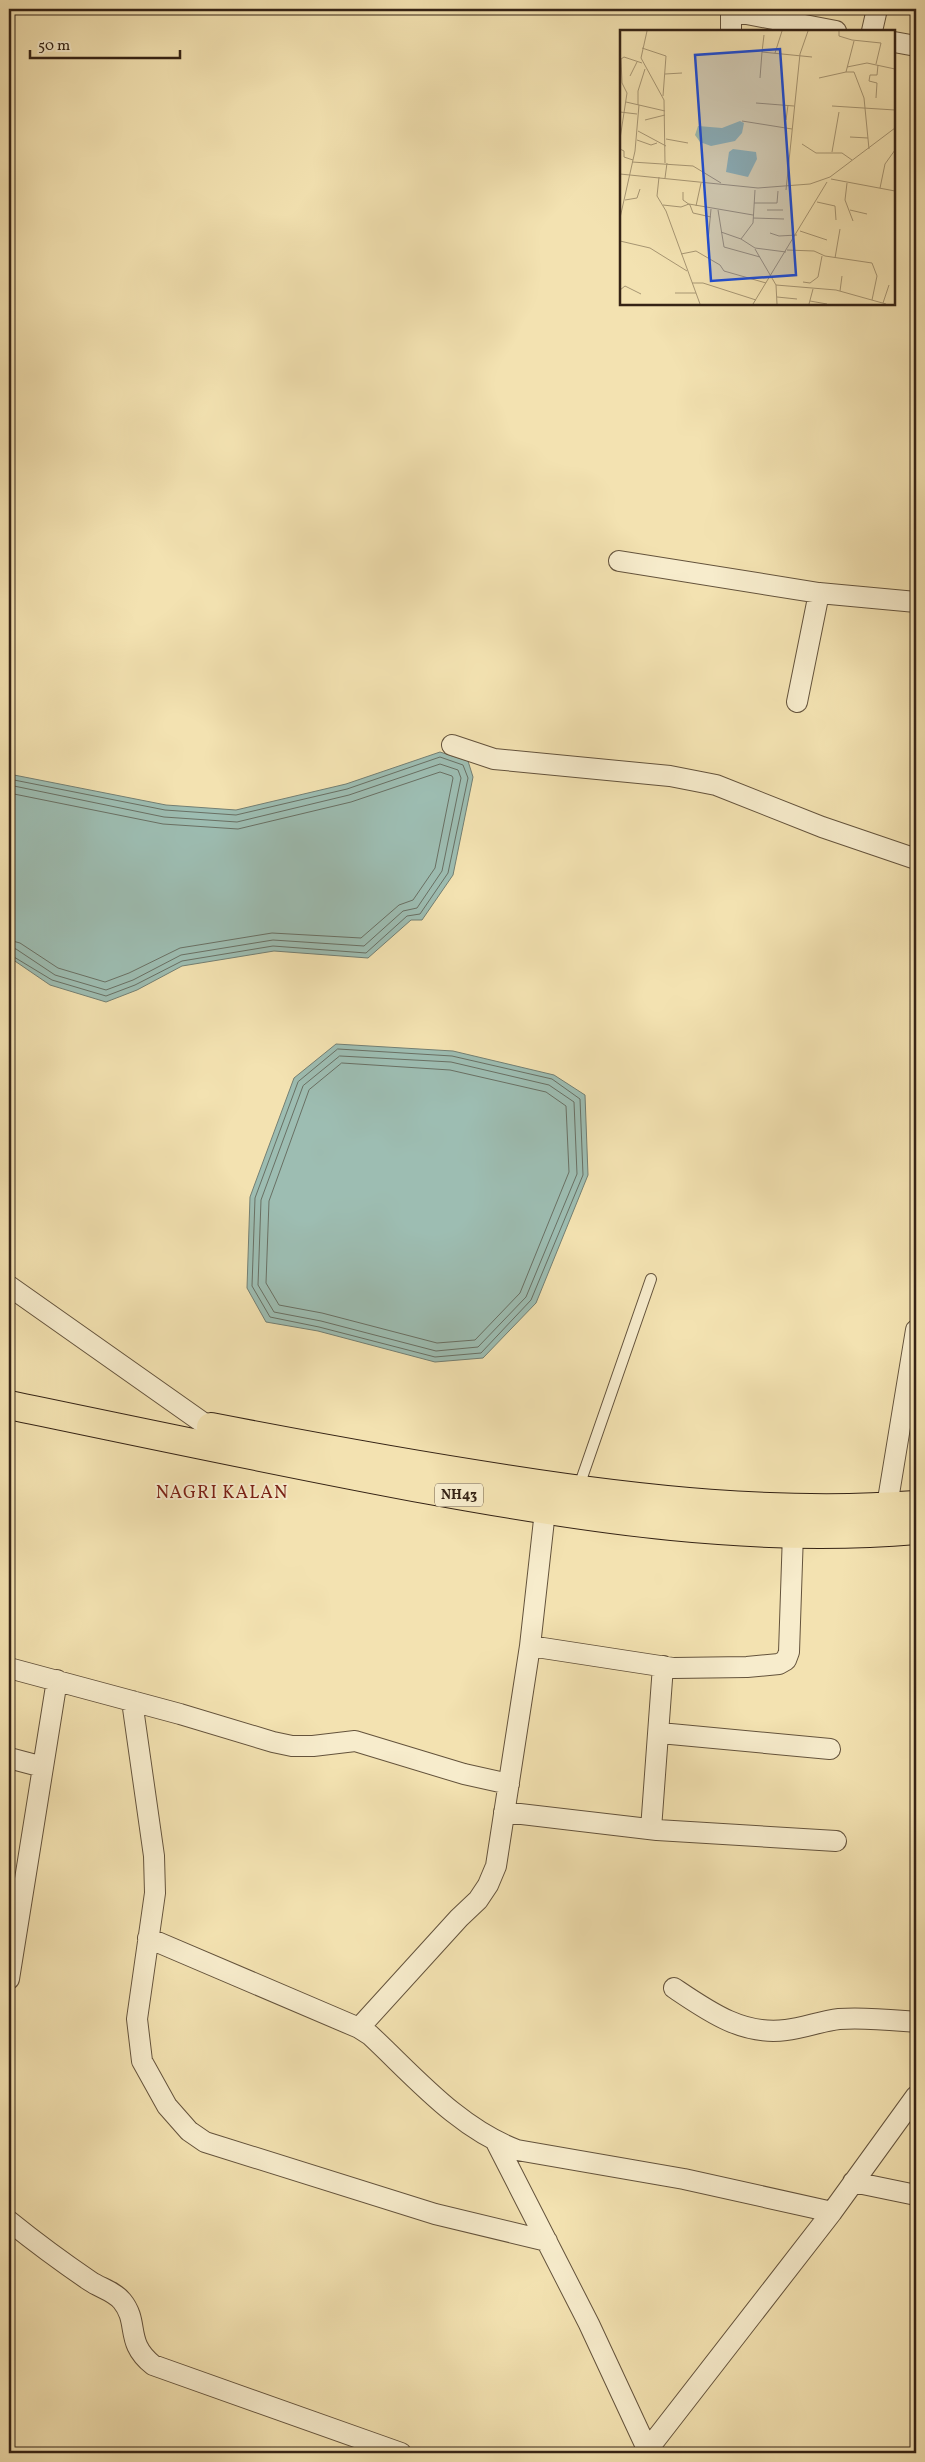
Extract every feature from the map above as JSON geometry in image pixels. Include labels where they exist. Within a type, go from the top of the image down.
[{"type":"highway","name":"NH43","points":[[9,1386],[364,1457],[578,1490],[696,1502],[797,1508],[885,1520],[916,1530]]},
{"type":"highway","name":"NH43","points":[[9,1405],[360,1477],[545,1511],[637,1523],[793,1533],[885,1520],[916,1505]]},
{"type":"street","points":[[872,30],[877,9]]},
{"type":"street","points":[[731,30],[731,10],[831,30]]},
{"type":"street","points":[[895,42],[916,46]]},
{"type":"street","points":[[619,561],[819,593],[916,602]]},
{"type":"street","points":[[797,702],[819,593]]},
{"type":"street","points":[[452,745],[494,759],[670,776],[716,785],[822,827],[916,858]]},
{"type":"street","points":[[9,1286],[209,1427]]},
{"type":"street","points":[[885,1520],[916,1330]]},
{"type":"street","points":[[359,2028],[459,1918],[478,1900],[488,1885],[496,1866],[530,1646],[545,1511]]},
{"type":"street","points":[[530,1646],[663,1666],[748,1667],[779,1664],[786,1660],[789,1652],[793,1533]]},
{"type":"street","points":[[651,1829],[660,1733],[663,1666]]},
{"type":"street","points":[[9,1668],[132,1700],[273,1742],[292,1746],[313,1746],[355,1741],[464,1774],[509,1784]]},
{"type":"street","points":[[9,1979],[57,1680]]},
{"type":"street","points":[[132,1700],[154,1856],[155,1893],[137,2019],[142,2061],[167,2106],[189,2132],[205,2142],[426,2211],[547,2241]]},
{"type":"street","points":[[660,1733],[830,1749]]},
{"type":"street","points":[[9,1758],[43,1767]]},
{"type":"street","points":[[504,1812],[651,1829],[836,1841]]},
{"type":"street","points":[[148,1938],[359,2028],[370,2035],[455,2115],[496,2142],[517,2150],[684,2179],[832,2212]]},
{"type":"street","points":[[674,1988],[719,2018],[737,2025],[768,2031],[787,2030],[852,2018],[916,2022]]},
{"type":"street","points":[[496,2142],[589,2324],[647,2452],[832,2212],[916,2096]]},
{"type":"street","points":[[853,2182],[916,2195]]},
{"type":"street","points":[[9,2221],[84,2276],[122,2301],[128,2312],[135,2344],[142,2356],[153,2365],[401,2453]]},
{"type":"lane","points":[[578,1490],[650,1279]]},
{"type":"water","points":[[440,752],[468,761],[473,777],[453,875],[422,920],[411,920],[368,958],[274,951],[182,966],[137,990],[106,1002],[50,985],[9,957],[9,774],[166,805],[236,810],[346,784]]},
{"type":"water","points":[[336,1044],[453,1051],[554,1075],[585,1095],[588,1175],[536,1303],[483,1358],[435,1362],[318,1331],[266,1322],[247,1288],[250,1197],[294,1078]]},
{"type":"district","name":"NAGRI KALAN","points":[[222,1493]]}]
